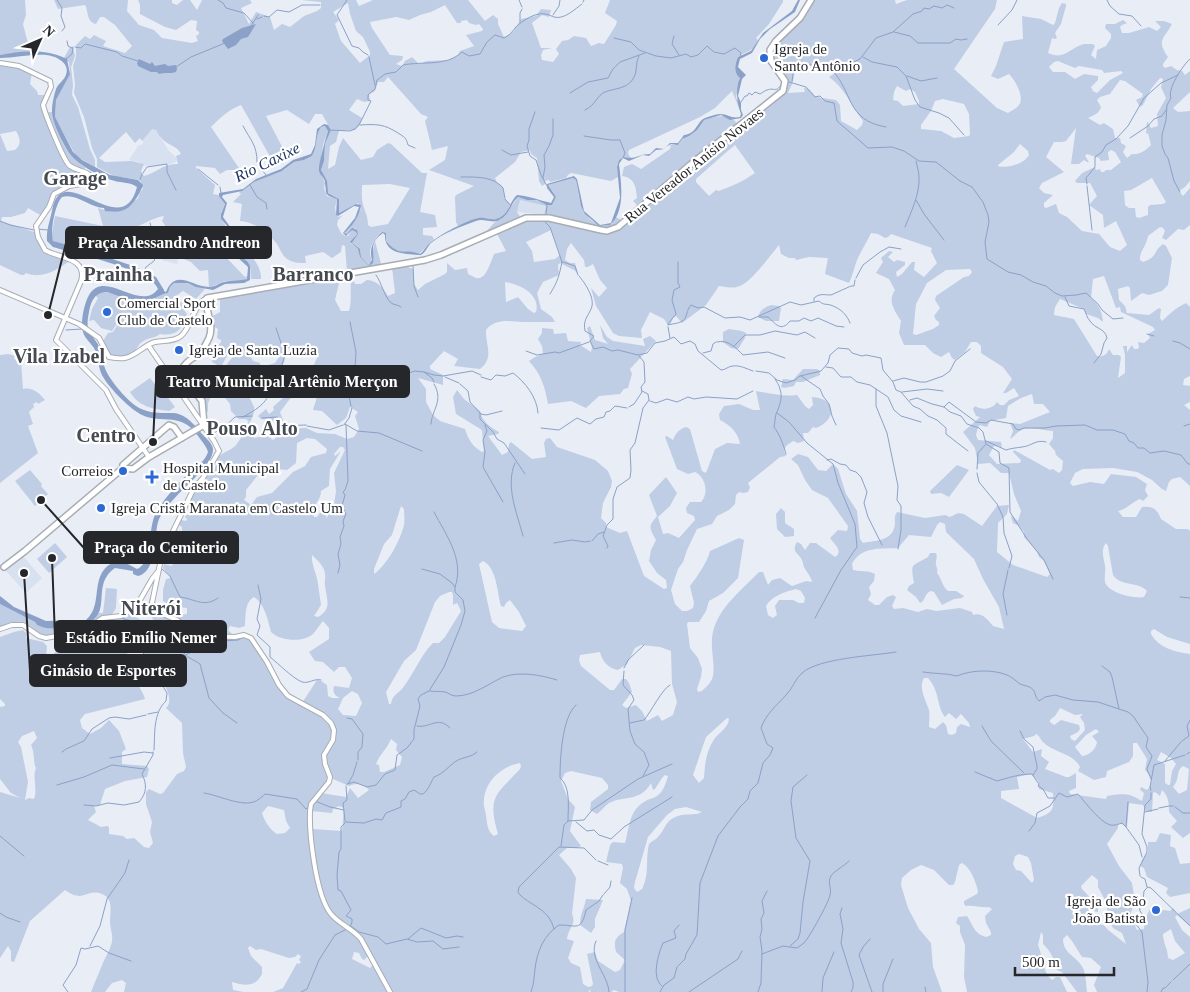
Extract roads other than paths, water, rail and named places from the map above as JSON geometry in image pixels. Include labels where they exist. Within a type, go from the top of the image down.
[{"type":"main road","name":"Rua Vereador Anísio Novaes","points":[[207,298],[424,260],[441,255],[526,218],[549,218],[607,231],[618,227],[690,165],[783,91],[785,81],[771,61],[770,50],[776,41],[800,18],[811,0]]},
{"type":"main road","points":[[0,63],[19,66],[50,81],[51,86],[43,105],[60,149],[70,167],[86,172],[91,176],[87,183],[69,186],[55,193],[52,196],[49,207],[36,226],[38,237],[45,250],[69,258],[77,263],[82,276],[56,340],[108,392],[115,407],[149,457]]},
{"type":"main road","points":[[0,290],[82,325],[100,339],[109,357],[127,358],[155,342],[180,337],[198,305],[207,298]]},
{"type":"main road","points":[[199,429],[202,401],[193,390],[183,368],[186,363],[202,351],[209,337],[211,324],[206,306],[207,298]]},
{"type":"main road","points":[[148,345],[199,429],[214,441],[219,453],[203,478],[194,488],[162,554],[152,603],[157,611],[178,620],[199,636],[244,635],[253,639],[279,685],[288,696],[320,713],[333,726],[332,743],[324,755],[329,782],[310,808],[316,876],[324,903],[329,912],[361,939],[390,992]]},
{"type":"main road","points":[[2,566],[12,560],[123,467],[168,426],[172,425],[182,438]]},
{"type":"main road","points":[[123,467],[133,469],[149,457],[199,429]]},
{"type":"main road","points":[[0,629],[12,625],[23,625],[39,636],[51,638],[83,631],[103,618],[121,616],[130,610],[140,600],[152,578],[159,570]]},
{"type":"waterway","points":[[57,0],[62,8],[61,16],[65,27],[62,31]]},
{"type":"waterway","points":[[218,0],[226,8],[244,13],[253,23]]},
{"type":"waterway","points":[[347,0],[337,15],[352,46],[359,48],[368,55]]},
{"type":"waterway","points":[[519,0],[522,7]]},
{"type":"waterway","points":[[553,15],[559,6],[560,0]]},
{"type":"waterway","points":[[998,25],[1012,10],[1017,0]]},
{"type":"waterway","points":[[1107,0],[1110,6],[1119,14],[1132,16],[1141,26]]},
{"type":"waterway","points":[[330,130],[350,131],[355,129],[371,101],[368,100],[368,95],[375,89],[377,80],[385,74],[396,72],[403,65],[442,62],[456,57],[462,52],[469,56],[480,54],[487,42],[495,35],[504,38],[520,23],[530,17],[547,14],[558,18],[569,14],[582,4]]},
{"type":"waterway","points":[[264,16],[269,17],[277,10],[289,12],[302,5],[320,5]]},
{"type":"waterway","points":[[792,81],[794,68],[804,63],[833,69],[860,59],[876,38],[893,32],[913,14],[922,11],[924,8],[929,9],[934,6],[942,8],[947,5],[954,8]]},
{"type":"waterway","points":[[520,22],[522,9]]},
{"type":"waterway","points":[[251,26],[258,15]]},
{"type":"waterway","points":[[257,19],[262,17]]},
{"type":"waterway","points":[[894,32],[910,36],[918,43],[950,43],[956,39],[967,39]]},
{"type":"waterway","points":[[674,36],[672,44],[679,55]]},
{"type":"waterway","points":[[614,38],[631,42],[639,50],[656,56],[671,58],[686,54],[691,57],[698,55],[707,46],[714,52],[724,54],[735,48],[741,53],[740,56]]},
{"type":"waterway","points":[[67,41],[68,46],[72,48]]},
{"type":"waterway","points":[[176,67],[191,57],[225,43]]},
{"type":"waterway","points":[[75,47],[81,48],[85,44],[117,52],[122,56],[138,61]]},
{"type":"waterway","points":[[66,59],[72,54],[73,47]]},
{"type":"waterway","points":[[570,93],[588,82],[608,78],[620,62],[645,53]]},
{"type":"waterway","points":[[585,110],[592,106],[602,93],[628,85],[635,76],[639,56]]},
{"type":"waterway","points":[[369,57],[375,85]]},
{"type":"waterway","points":[[863,57],[872,62],[897,67],[906,76],[915,100],[920,107],[949,118],[964,135]]},
{"type":"waterway","points":[[1180,192],[1174,181],[1168,158],[1162,146],[1162,135],[1173,83],[1190,59]]},
{"type":"waterway","points":[[831,69],[844,87],[857,112],[863,118],[886,127]]},
{"type":"waterway","points":[[1087,184],[1086,178],[1095,167],[1095,157],[1128,126],[1144,98],[1161,83],[1178,75]]},
{"type":"waterway","points":[[907,76],[921,81],[937,78]]},
{"type":"waterway","points":[[789,82],[806,87],[815,97],[820,96],[825,101],[834,103],[837,121],[868,148],[892,147],[904,151],[919,161],[936,162],[960,181],[972,187],[983,202],[988,215],[989,222],[985,242],[987,259],[1008,272],[1021,275],[1033,282],[1046,286],[1062,296],[1086,293],[1113,319],[1123,318]]},
{"type":"waterway","points":[[741,102],[749,93],[752,95],[755,92],[760,94],[770,89],[777,89],[782,83]]},
{"type":"waterway","points":[[1130,138],[1148,126],[1154,119],[1162,116],[1166,110]]},
{"type":"waterway","points":[[535,112],[529,129],[527,146],[530,156],[536,160],[547,186]]},
{"type":"waterway","points":[[543,178],[545,167],[544,155],[553,135],[553,119]]},
{"type":"waterway","points":[[360,125],[376,125],[389,128],[403,136],[408,145],[415,148]]},
{"type":"waterway","name":"Rio Caxixe","points":[[243,126],[255,147],[257,162]]},
{"type":"waterway","points":[[584,136],[620,140],[625,153],[623,158]]},
{"type":"waterway","points":[[502,150],[511,155],[528,152]]},
{"type":"waterway","points":[[905,227],[918,190],[919,175],[916,161]]},
{"type":"waterway","points":[[143,173],[147,167],[167,164],[167,172],[176,190]]},
{"type":"waterway","name":"Rio Caxixe","points":[[258,165],[266,175]]},
{"type":"waterway","points":[[198,169],[218,185]]},
{"type":"waterway","points":[[140,180],[142,174]]},
{"type":"waterway","points":[[461,177],[484,178],[494,181],[503,188],[505,198]]},
{"type":"waterway","name":"Rio Caxixe","points":[[250,185],[257,197],[266,203],[267,209]]},
{"type":"waterway","points":[[1087,186],[1092,230]]},
{"type":"waterway","points":[[220,187],[221,193]]},
{"type":"waterway","points":[[505,199],[511,206]]},
{"type":"waterway","points":[[916,200],[944,240]]},
{"type":"waterway","points":[[546,203],[546,214]]},
{"type":"waterway","points":[[545,220],[550,227],[562,262]]},
{"type":"waterway","points":[[0,221],[34,230]]},
{"type":"waterway","points":[[150,223],[155,256]]},
{"type":"waterway","points":[[37,229],[48,230]]},
{"type":"waterway","points":[[856,278],[863,265],[880,252],[889,247],[901,249]]},
{"type":"waterway","points":[[144,272],[146,267],[155,258]]},
{"type":"waterway","points":[[550,294],[558,278],[562,262]]},
{"type":"waterway","points":[[563,262],[575,266],[578,275]]},
{"type":"waterway","points":[[668,324],[676,314],[672,300],[674,290],[680,287],[678,283],[678,262]]},
{"type":"waterway","points":[[413,265],[414,286],[418,297]]},
{"type":"waterway","points":[[376,275],[390,302],[401,307]]},
{"type":"waterway","points":[[579,276],[587,287],[592,301],[585,324],[585,331],[594,336],[590,341]]},
{"type":"waterway","points":[[814,301],[814,298],[818,295],[831,295],[854,286],[855,280]]},
{"type":"waterway","points":[[1065,297],[1069,306],[1084,309],[1092,324],[1106,335],[1107,338],[1101,354],[1094,363]]},
{"type":"waterway","points":[[668,325],[679,323],[685,319],[691,305],[698,308],[704,307],[725,318],[740,317],[750,320],[790,302],[801,305],[819,301],[839,309],[850,323]]},
{"type":"waterway","points":[[759,317],[768,317],[781,327],[787,325],[790,321],[799,321],[804,318],[811,321],[818,318],[836,326],[844,327]]},
{"type":"waterway","points":[[350,322],[356,352],[355,368]]},
{"type":"waterway","points":[[668,327],[670,338]]},
{"type":"waterway","points":[[276,328],[285,355],[281,368]]},
{"type":"waterway","points":[[66,330],[82,329]]},
{"type":"waterway","points":[[734,346],[745,335],[760,335],[775,331],[797,335],[805,332],[815,338]]},
{"type":"waterway","points":[[1147,334],[1154,336]]},
{"type":"waterway","points":[[590,341],[594,349],[603,347],[612,351],[618,350],[638,355],[647,353],[655,343],[674,337],[681,344],[690,341],[695,344],[698,351],[721,370],[736,366],[753,371]]},
{"type":"waterway","points":[[1173,341],[1190,349]]},
{"type":"waterway","points":[[526,351],[537,355],[559,353],[589,342]]},
{"type":"waterway","points":[[703,353],[711,351],[713,344],[716,342]]},
{"type":"waterway","points":[[717,342],[728,343],[743,355],[768,352],[785,358]]},
{"type":"waterway","points":[[756,371],[769,373],[777,380],[786,383],[800,376],[821,371],[828,363],[830,355],[838,348],[849,349],[852,353],[862,356],[881,358],[883,370],[893,382],[896,390],[901,392],[913,406],[937,420],[946,428],[946,434],[968,451]]},
{"type":"waterway","points":[[893,381],[904,378],[926,382],[943,376],[950,371],[955,361],[970,349]]},
{"type":"waterway","points":[[629,407],[634,404],[642,392],[641,387],[645,382],[644,362],[639,356]]},
{"type":"waterway","points":[[826,367],[833,368],[841,377],[851,377],[857,382],[870,385],[888,397],[894,410],[901,416],[921,422]]},
{"type":"waterway","points":[[235,372],[243,369],[255,370],[267,375],[269,383],[270,390],[265,401],[243,417]]},
{"type":"waterway","points":[[359,374],[364,378],[390,372],[402,375],[415,371],[443,376],[472,371],[481,375]]},
{"type":"waterway","points":[[424,372],[434,382]]},
{"type":"waterway","points":[[481,377],[491,380],[496,375],[505,376],[513,373],[530,390],[538,413]]},
{"type":"waterway","points":[[801,376],[820,389],[829,404],[836,425]]},
{"type":"waterway","points":[[445,377],[459,383]]},
{"type":"waterway","points":[[775,379],[780,388],[781,396],[774,427],[786,454]]},
{"type":"waterway","points":[[431,424],[438,400],[434,384]]},
{"type":"waterway","points":[[460,384],[468,391],[470,402],[481,414],[486,415],[502,411]]},
{"type":"waterway","points":[[876,389],[876,406],[887,433],[898,486],[897,500],[901,506],[901,530],[898,549]]},
{"type":"waterway","points":[[902,392],[927,389],[943,391]]},
{"type":"waterway","points":[[642,391],[648,394],[649,400]]},
{"type":"waterway","points":[[650,401],[656,403],[667,399],[677,402],[688,397],[694,399],[706,397],[737,399],[753,391]]},
{"type":"waterway","points":[[349,396],[351,406]]},
{"type":"waterway","points":[[910,400],[917,398],[944,407],[950,412],[961,416],[967,424],[979,428],[983,432],[986,444]]},
{"type":"waterway","points":[[607,548],[608,546],[603,536],[607,525],[613,519],[613,499],[617,487],[630,478],[630,450],[635,443],[643,408],[649,400]]},
{"type":"waterway","points":[[944,407],[949,402],[976,422],[986,423],[991,420],[1013,424],[1019,430],[1024,428],[1085,425],[1097,430],[1113,430],[1125,434],[1129,441],[1138,448],[1144,448],[1150,453],[1164,451],[1181,455],[1190,464]]},
{"type":"waterway","points":[[541,428],[559,430],[577,418],[590,424],[596,419],[604,417],[606,412],[615,406],[627,408]]},
{"type":"waterway","points":[[344,425],[349,418],[352,408]]},
{"type":"waterway","points":[[480,413],[480,419],[497,439],[504,443],[525,474]]},
{"type":"waterway","points":[[777,413],[789,422],[807,443],[833,464],[838,483],[855,524],[857,547],[841,570],[815,618]]},
{"type":"waterway","points":[[212,435],[235,417],[252,416]]},
{"type":"waterway","points":[[262,418],[277,417],[284,424],[290,426],[306,425]]},
{"type":"waterway","points":[[345,424],[357,431],[379,433],[422,451]]},
{"type":"waterway","points":[[1184,426],[1190,424]]},
{"type":"waterway","points":[[307,426],[329,430],[343,425]]},
{"type":"waterway","points":[[338,573],[340,565],[338,554],[341,544],[340,537],[346,514],[342,506],[345,495],[343,492],[348,481],[346,425]]},
{"type":"waterway","points":[[485,425],[487,431],[483,440],[485,452],[483,467],[503,502]]},
{"type":"waterway","points":[[986,441],[1006,450],[1039,441],[1046,442]]},
{"type":"waterway","points":[[986,444],[999,452],[1000,463],[1009,468],[1010,512],[1027,539],[1044,560],[1053,579]]},
{"type":"waterway","points":[[977,469],[978,453],[985,445]]},
{"type":"waterway","points":[[827,460],[831,459],[846,465],[861,477],[867,492],[864,503],[868,517],[882,545]]},
{"type":"waterway","points":[[515,463],[511,481],[515,509],[523,536]]},
{"type":"waterway","points":[[977,473],[979,482],[997,504],[1003,517],[1004,533],[1012,556],[1009,568]]},
{"type":"waterway","points":[[434,512],[449,539],[456,557],[458,567],[455,587]]},
{"type":"waterway","points":[[592,541],[598,534],[604,532]]},
{"type":"waterway","points":[[554,543],[572,540],[590,541]]},
{"type":"waterway","points":[[162,569],[170,576],[180,597],[204,603],[218,598]]},
{"type":"waterway","points":[[347,784],[354,782],[367,787],[376,785],[385,774],[395,770],[397,755],[407,748],[414,739],[414,730],[420,706],[418,699],[429,691],[444,667],[461,625],[465,611],[463,600],[455,592],[455,587],[440,574],[422,569]]},
{"type":"waterway","points":[[1007,615],[1003,594],[1008,570]]},
{"type":"waterway","points":[[258,585],[261,599],[257,619],[260,626],[257,635],[270,647],[270,657],[289,674],[302,682],[321,680]]},
{"type":"waterway","points":[[1180,597],[1190,598]]},
{"type":"waterway","points":[[120,618],[140,623],[151,631],[161,632]]},
{"type":"waterway","points":[[131,621],[144,645],[143,663],[148,670],[155,674],[167,693],[166,701],[159,711],[157,718],[154,750]]},
{"type":"waterway","points":[[163,632],[170,637],[173,646],[182,650],[188,657],[200,664],[209,698],[223,713],[237,723]]},
{"type":"waterway","points":[[186,655],[195,649],[210,648],[222,641],[238,640],[244,637]]},
{"type":"waterway","points":[[624,668],[628,660],[644,645]]},
{"type":"waterway","points":[[660,992],[664,985],[674,978],[677,967],[685,959],[697,935],[700,883],[718,836],[748,799],[750,791],[758,783],[763,763],[773,748],[767,744],[761,728],[768,714],[788,692],[800,675],[810,668],[846,658],[896,652]]},
{"type":"waterway","points":[[1102,666],[1110,672],[1112,677],[1119,709]]},
{"type":"waterway","points":[[624,671],[623,685],[634,700],[628,709],[630,731],[635,744],[644,752],[649,765],[643,776]]},
{"type":"waterway","points":[[923,672],[957,676],[975,671],[995,672],[1007,675],[1020,684],[1028,686],[1034,691],[1039,701],[1045,697],[1055,695],[1073,700],[1098,702],[1128,712],[1133,716],[1148,738],[1146,747],[1152,756],[1147,769],[1151,779]]},
{"type":"waterway","points":[[430,691],[445,692],[454,696],[462,695],[474,692],[503,677],[516,674],[537,675],[557,680]]},
{"type":"waterway","points":[[630,723],[644,720],[670,685]]},
{"type":"waterway","points":[[561,846],[564,825],[568,821],[567,792],[564,782],[560,778],[561,750],[565,728],[571,711],[576,705]]},
{"type":"waterway","points":[[148,714],[158,712]]},
{"type":"waterway","points":[[62,752],[84,741],[92,729],[109,718],[129,719],[146,715]]},
{"type":"waterway","points":[[347,718],[352,719],[363,734],[362,747],[358,752],[358,760]]},
{"type":"waterway","points":[[1182,741],[1189,736],[1187,726],[1190,720]]},
{"type":"waterway","points":[[417,726],[437,722],[446,724],[450,728]]},
{"type":"waterway","points":[[982,726],[991,741],[1024,773]]},
{"type":"waterway","points":[[1020,731],[1024,739],[1033,747],[1037,766],[1033,775]]},
{"type":"waterway","points":[[1165,761],[1181,742]]},
{"type":"waterway","points":[[110,758],[144,752],[153,753]]},
{"type":"waterway","points":[[84,805],[96,806],[108,803],[124,805],[139,802],[144,795],[145,788],[142,774],[153,752]]},
{"type":"waterway","points":[[345,822],[364,823],[376,819],[382,820],[386,813],[401,807],[401,801],[405,799],[409,792],[414,790],[423,794],[434,777],[458,760],[477,752]]},
{"type":"waterway","points":[[1151,790],[1154,765],[1185,755]]},
{"type":"waterway","points":[[348,784],[357,762]]},
{"type":"waterway","points":[[568,821],[584,820],[592,810],[638,779],[672,764]]},
{"type":"waterway","points":[[57,785],[84,777],[112,765],[144,769]]},
{"type":"waterway","points":[[975,772],[997,781],[1018,775],[1032,774],[1038,783]]},
{"type":"waterway","points":[[790,946],[798,939],[800,933],[810,861],[796,838],[791,801],[793,787],[807,775]]},
{"type":"waterway","points":[[1039,784],[1038,786],[1043,789],[1048,798],[1054,798]]},
{"type":"waterway","points":[[345,821],[343,803],[347,800],[346,786]]},
{"type":"waterway","points":[[204,793],[247,803],[254,802],[265,794],[297,799],[306,809],[310,806]]},
{"type":"waterway","points":[[1029,831],[1035,823],[1037,813],[1050,806],[1059,793],[1067,797],[1078,794],[1106,823],[1110,825],[1122,823],[1126,827]]},
{"type":"waterway","points":[[1140,876],[1139,868],[1147,852],[1142,834],[1145,805],[1151,799],[1151,793]]},
{"type":"waterway","points":[[576,822],[587,831],[594,830],[599,835],[611,839],[624,827],[672,797]]},
{"type":"waterway","points":[[315,801],[344,810]]},
{"type":"waterway","points":[[1128,802],[1126,827],[1139,845],[1142,857]]},
{"type":"waterway","points":[[1159,808],[1173,806]]},
{"type":"waterway","points":[[1175,807],[1183,813],[1190,813]]},
{"type":"waterway","points":[[1145,812],[1158,809]]},
{"type":"waterway","points":[[345,823],[341,827],[341,849],[339,852],[337,875],[338,890],[341,891],[351,910],[346,916],[352,919],[350,927]]},
{"type":"waterway","points":[[0,836],[24,856]]},
{"type":"waterway","points":[[554,929],[548,917],[520,895],[518,892],[519,887],[559,847],[584,848],[596,860]]},
{"type":"waterway","points":[[90,946],[100,926],[107,899],[125,873],[129,860]]},
{"type":"waterway","points":[[598,861],[608,865]]},
{"type":"waterway","points":[[762,954],[783,946],[797,948],[804,943],[819,920],[829,899],[829,881],[831,876],[849,861]]},
{"type":"waterway","points":[[1141,877],[1145,879],[1147,887]]},
{"type":"waterway","points":[[604,894],[610,887],[611,881]]},
{"type":"waterway","points":[[1147,887],[1151,888],[1190,926]]},
{"type":"waterway","points":[[1147,888],[1144,891],[1143,901],[1139,903],[1142,914],[1135,923],[1142,932],[1148,982],[1147,992]]},
{"type":"waterway","points":[[758,992],[761,983],[762,951],[760,937],[762,929],[761,919],[764,913],[762,901],[767,891]]},
{"type":"waterway","points":[[531,992],[537,956],[545,939],[559,925],[577,926],[580,924],[586,910],[599,901],[603,895]]},
{"type":"waterway","points":[[625,992],[625,930],[632,898]]},
{"type":"waterway","points":[[842,908],[840,914],[843,929],[841,943],[853,982],[851,992]]},
{"type":"waterway","points":[[0,913],[20,922]]},
{"type":"waterway","points":[[662,986],[656,972],[659,954],[663,943],[676,938],[674,931],[679,925]]},
{"type":"waterway","points":[[351,926],[359,932],[378,937],[386,944],[407,939],[417,942],[433,941],[443,949],[459,947]]},
{"type":"waterway","points":[[408,939],[421,928],[446,938],[463,937]]},
{"type":"waterway","points":[[301,992],[307,989],[319,960],[335,935],[347,929]]},
{"type":"waterway","points":[[870,939],[859,955],[872,992]]},
{"type":"waterway","points":[[596,941],[594,948],[596,960],[608,985],[609,992]]},
{"type":"waterway","points":[[68,992],[63,985],[76,965],[81,948],[98,946],[109,953],[131,961]]},
{"type":"waterway","points":[[689,992],[738,959],[742,951]]},
{"type":"waterway","points":[[822,992],[823,978],[834,952]]},
{"type":"waterway","points":[[883,992],[883,984],[893,959]]},
{"type":"waterway","points":[[1173,980],[1190,964]]},
{"type":"waterway","points":[[1161,992],[1171,982]]},
{"type":"waterway","points":[[925,987],[926,992]]},
{"type":"place","name":"Igreja de Santo Antônio","points":[[764,58]]},
{"type":"place","name":"Comercial Sport Club de Castelo","points":[[107,312]]},
{"type":"place","name":"Praça Alessandro Andreon","points":[[48,315]]},
{"type":"place","name":"Igreja de Santa Luzia","points":[[179,350]]},
{"type":"place","name":"Teatro Municipal Artênio Merçon","points":[[153,442]]},
{"type":"place","name":"Correios","points":[[123,471]]},
{"type":"place","name":"Hospital Municipal de Castelo","points":[[152,477]]},
{"type":"place","name":"Praça do Cemiterio","points":[[41,500]]},
{"type":"place","name":"Igreja Cristã Maranata em Castelo Um","points":[[101,508]]},
{"type":"place","name":"Estádio Emílio Nemer","points":[[52,558]]},
{"type":"place","name":"Ginásio de Esportes","points":[[24,573]]},
{"type":"place","name":"Igreja de São João Batista","points":[[1156,910]]},
{"type":"district","name":"Garage","points":[[75,178]]},
{"type":"district","name":"Prainha","points":[[118,274]]},
{"type":"district","name":"Barranco","points":[[313,274]]},
{"type":"district","name":"Vila Izabel","points":[[59,356]]},
{"type":"district","name":"Pouso Alto","points":[[252,428]]},
{"type":"district","name":"Centro","points":[[106,435]]},
{"type":"district","name":"Niterói","points":[[151,608]]}]
